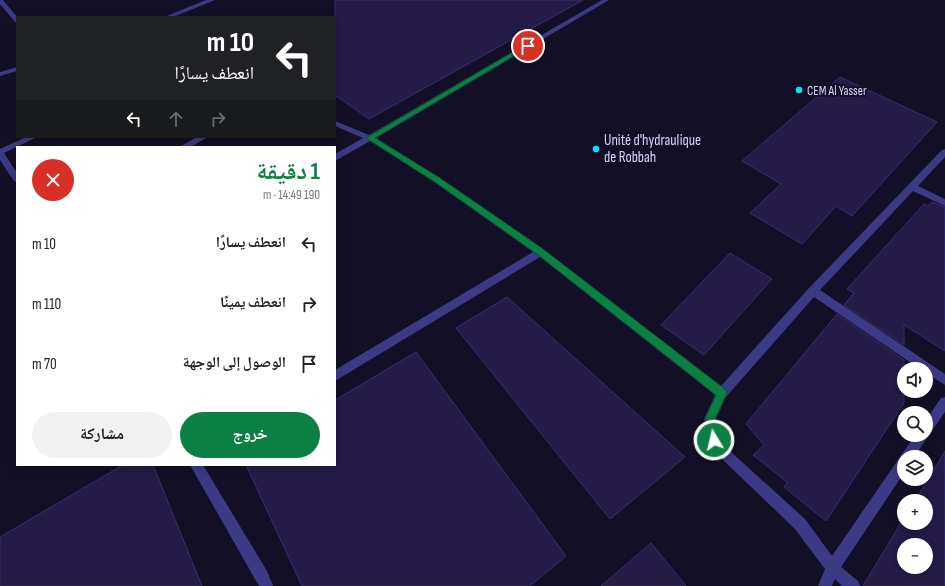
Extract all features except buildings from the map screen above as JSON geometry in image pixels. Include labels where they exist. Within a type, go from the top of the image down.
[{"type":"street","points":[[0,0],[16,20]]},
{"type":"street","points":[[170,16],[212,0]]},
{"type":"street","points":[[336,157],[606,0]]},
{"type":"street","points":[[182,12],[188,16]]},
{"type":"street","points":[[0,74],[16,69]]},
{"type":"street","points":[[336,123],[370,138],[437,180],[540,252],[722,393]]},
{"type":"street","points":[[16,177],[0,153],[31,138]]},
{"type":"street","points":[[185,146],[202,138]]},
{"type":"street","points":[[853,586],[832,568],[800,524],[727,456],[714,440],[710,419],[722,393],[813,291],[945,152]]},
{"type":"street","points":[[913,187],[945,204]]},
{"type":"street","points":[[336,375],[540,252]]},
{"type":"street","points":[[813,291],[945,380]]},
{"type":"street","points":[[933,420],[945,402]]},
{"type":"street","points":[[197,466],[262,576],[266,586]]},
{"type":"street","points":[[825,586],[832,568],[897,472]]},
{"type":"place","name":"CEM Al Yasser","points":[[799,90]]},
{"type":"place","name":"Unité d'hydraulique de Robbah","points":[[596,149]]},
{"type":"route","points":[[528,46],[370,138],[437,180],[540,252],[722,393],[710,419],[714,440]]}]
